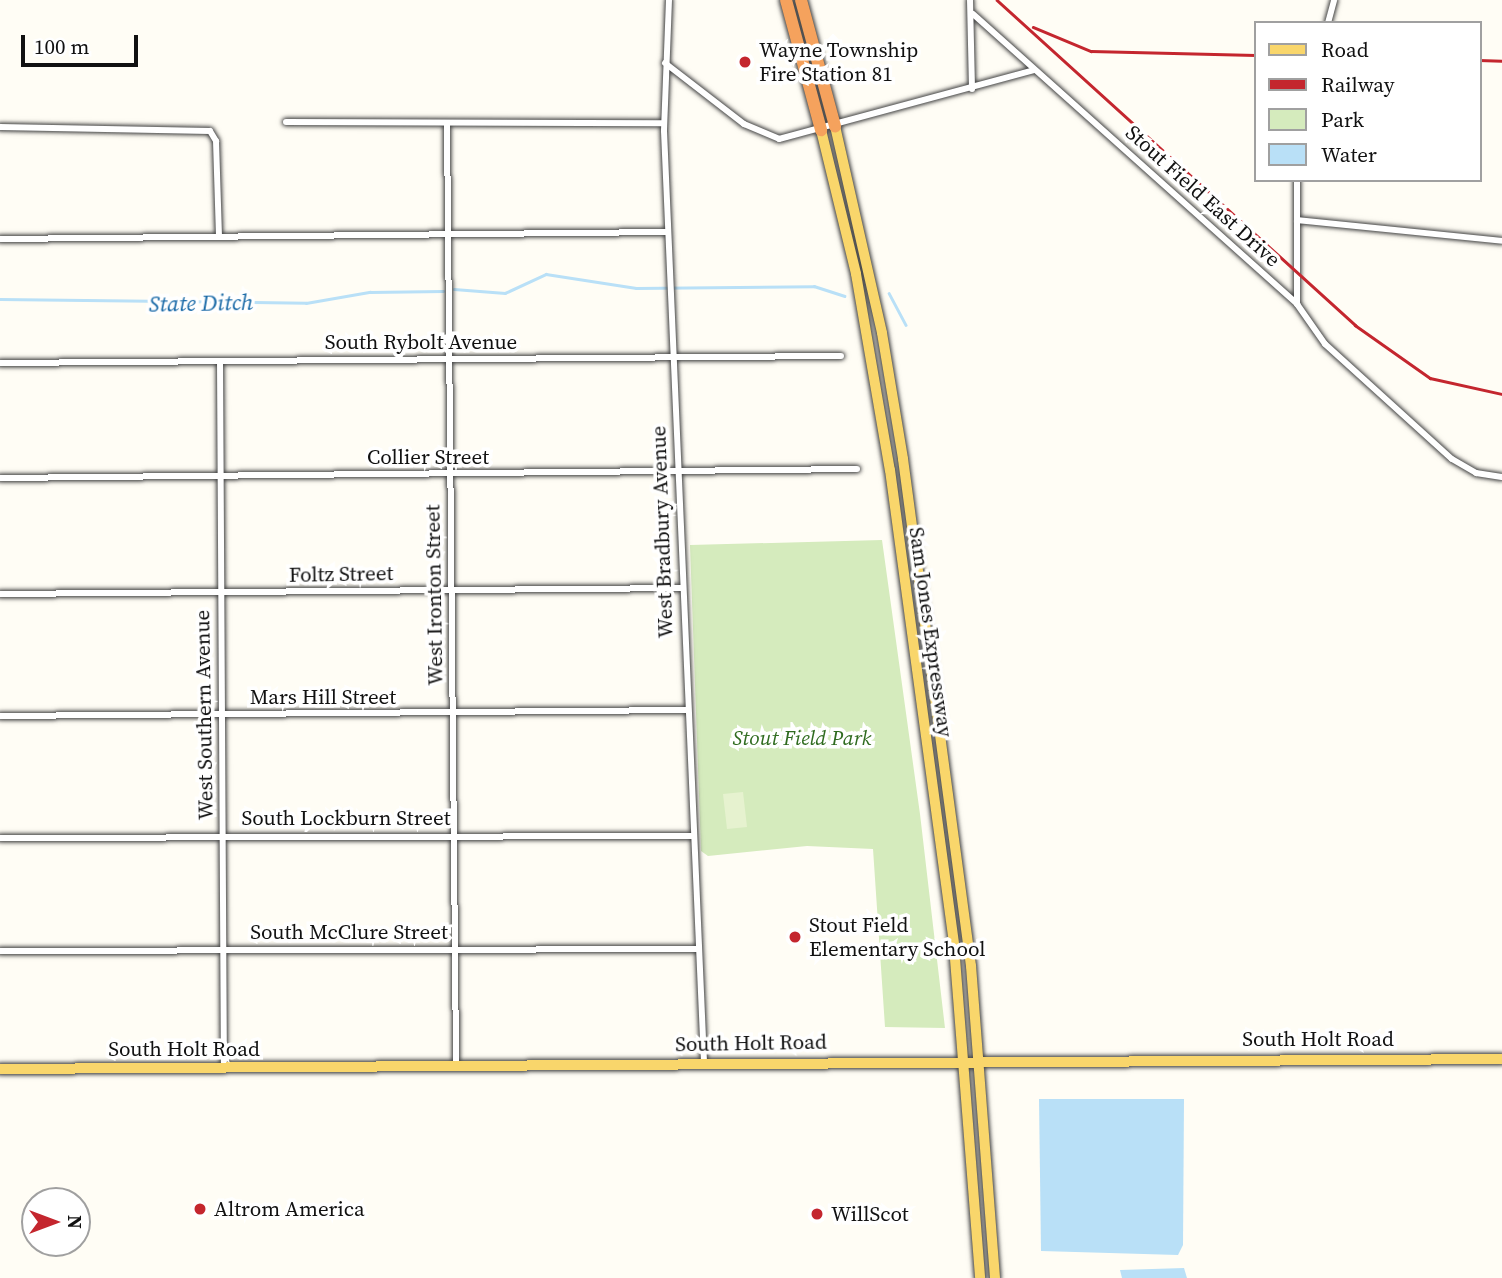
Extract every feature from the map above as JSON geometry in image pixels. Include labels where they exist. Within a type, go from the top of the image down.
[{"type":"highway","name":"Sam Jones Expressway","points":[[786,0],[821,130]]},
{"type":"highway","name":"Sam Jones Expressway","points":[[801,0],[835,126]]},
{"type":"main road","name":"Sam Jones Expressway","points":[[835,126],[897,415],[981,1060],[995,1278]]},
{"type":"main road","name":"Sam Jones Expressway","points":[[821,130],[881,412],[966,1060],[980,1278]]},
{"type":"main road","name":"South Holt Road","points":[[0,1069],[966,1060],[1502,1059]]},
{"type":"street","name":"West Bradbury Avenue","points":[[669,0],[664,123],[667,232],[704,1063]]},
{"type":"street","points":[[970,0],[973,14],[972,89]]},
{"type":"street","points":[[1329,21],[1334,0]]},
{"type":"street","name":"Stout Field East Drive","points":[[973,14],[1297,304],[1325,344],[1455,461],[1502,477]]},
{"type":"street","points":[[665,63],[768,136],[821,130],[1034,70]]},
{"type":"street","points":[[286,122],[664,123]]},
{"type":"street","name":"West Ironton Street","points":[[447,124],[456,1066]]},
{"type":"street","points":[[0,127],[212,132],[219,237]]},
{"type":"street","points":[[1297,182],[1297,304]]},
{"type":"street","points":[[1297,220],[1502,241]]},
{"type":"street","points":[[0,239],[667,232]]},
{"type":"street","name":"South Rybolt Avenue","points":[[0,363],[841,356]]},
{"type":"street","name":"West Southern Avenue","points":[[220,361],[218,475],[224,1068]]},
{"type":"street","name":"Collier Street","points":[[0,478],[857,469]]},
{"type":"street","name":"Foltz Street","points":[[0,594],[682,588]]},
{"type":"street","name":"Mars Hill Street","points":[[0,716],[453,715],[687,710]]},
{"type":"street","name":"South Lockburn Street","points":[[0,838],[693,836]]},
{"type":"street","name":"South McClure Street","points":[[0,951],[698,949]]},
{"type":"green space","name":"Stout Field Park","points":[[882,540],[920,814],[945,1028],[885,1027],[873,849],[807,846],[708,856],[701,851],[690,545]]},
{"type":"green space","points":[[743,792],[747,827],[727,829],[723,794]]},
{"type":"water","points":[[1039,1099],[1184,1099],[1183,1245],[1178,1255],[1041,1251]]},
{"type":"water","points":[[1184,1268],[1187,1278],[1122,1278],[1120,1270]]},
{"type":"waterway","name":"State Ditch","points":[[454,289],[505,293],[546,274],[636,288],[814,286],[844,296]]},
{"type":"waterway","name":"State Ditch","points":[[0,299],[306,303],[370,292],[443,291]]},
{"type":"waterway","name":"State Ditch","points":[[889,293],[906,325]]},
{"type":"railway","points":[[997,0],[1355,325],[1430,378],[1502,394]]},
{"type":"railway","points":[[1033,27],[1091,51],[1254,55]]},
{"type":"railway","points":[[1481,60],[1502,61]]},
{"type":"place","name":"Wayne Township Fire Station 81","points":[[745,62]]},
{"type":"place","name":"Stout Field Elementary School","points":[[795,937]]},
{"type":"place","name":"Altrom America","points":[[200,1209]]},
{"type":"place","name":"WillScot","points":[[817,1214]]}]
